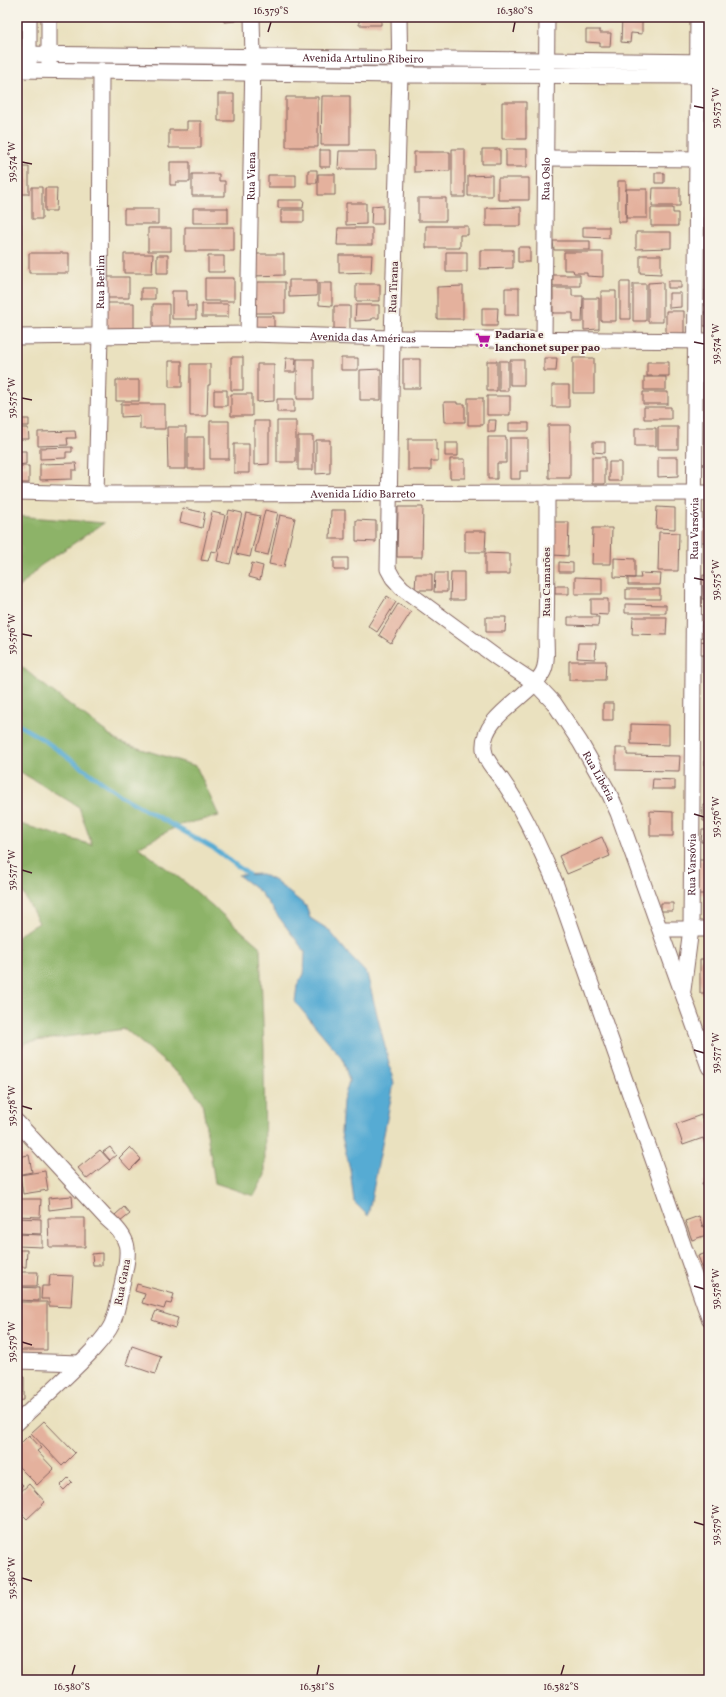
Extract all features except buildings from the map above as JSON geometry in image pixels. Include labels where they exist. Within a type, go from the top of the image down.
[{"type":"street","points":[[23,70],[23,54],[30,17]]},
{"type":"street","points":[[49,17],[48,54],[50,70]]},
{"type":"street","name":"Rua Viena","points":[[248,334],[253,57],[252,17]]},
{"type":"street","name":"Rua Tirana","points":[[388,558],[392,338],[401,58],[400,17]]},
{"type":"street","name":"Rua Oslo","points":[[544,340],[548,17]]},
{"type":"street","name":"Rua Varsóvia","points":[[683,991],[691,929],[694,493],[703,341],[703,69],[698,17]]},
{"type":"street","name":"Avenida Artulino Ribeiro","points":[[23,54],[547,60],[703,69]]},
{"type":"street","name":"Avenida Artulino Ribeiro","points":[[23,70],[547,76],[703,69]]},
{"type":"street","name":"Rua Berlim","points":[[96,494],[100,335],[101,70]]},
{"type":"street","points":[[546,158],[703,159]]},
{"type":"street","name":"Avenida das Américas","points":[[17,337],[248,334],[392,338],[703,341]]},
{"type":"street","name":"Avenida Lídio Barreto","points":[[17,492],[96,494],[709,493]]},
{"type":"street","name":"Rua Camarões","points":[[535,683],[544,670],[546,629],[547,493]]},
{"type":"street","name":"Rua Libéria","points":[[388,558],[388,569],[392,578],[402,588],[496,657],[535,683],[554,703],[580,742],[609,793],[618,813],[709,1067]]},
{"type":"street","points":[[535,683],[494,720],[485,737],[483,748],[485,756],[502,780],[528,823],[555,882],[709,1318]]},
{"type":"street","points":[[660,929],[709,929]]},
{"type":"street","name":"Rua Gana","points":[[17,1122],[106,1218],[118,1228],[124,1235],[127,1245],[127,1262],[112,1324],[106,1335],[80,1363],[17,1423]]},
{"type":"street","points":[[17,1361],[80,1363]]},
{"type":"green space","points":[[17,516],[104,523],[40,566],[17,590]]},
{"type":"green space","points":[[17,663],[119,742],[196,766],[219,816],[180,825],[138,847],[186,883],[260,947],[264,1049],[265,1175],[254,1196],[215,1183],[202,1102],[187,1081],[125,1029],[28,1042],[17,1050],[17,936],[39,923],[17,882],[17,823],[92,845],[79,807],[17,770]]},
{"type":"water","points":[[262,874],[275,881],[306,906],[310,918],[329,930],[367,974],[394,1083],[368,1216],[354,1202],[350,1169],[341,1133],[343,1101],[349,1081],[343,1059],[295,1002],[297,986],[304,974],[305,952],[260,892],[238,875]]},
{"type":"waterway","points":[[17,724],[44,740],[123,797],[213,848],[248,874]]},
{"type":"place","name":"Padaria e lanchonet super pao","points":[[483,340]]}]
